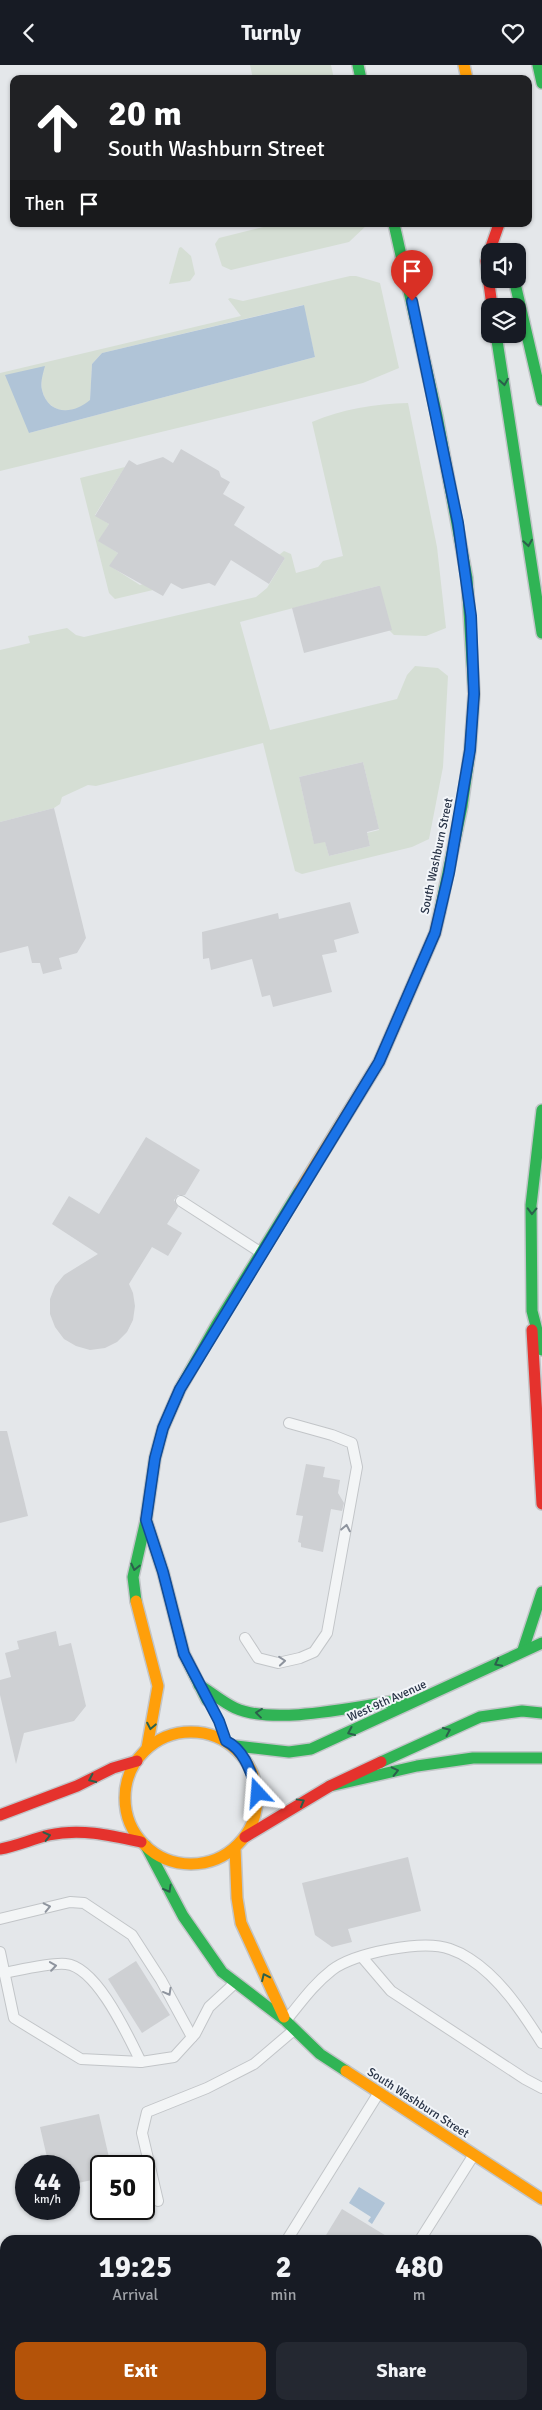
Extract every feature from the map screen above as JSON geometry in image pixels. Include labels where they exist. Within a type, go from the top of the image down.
[{"type":"main road","points":[[538,65],[542,83]]},
{"type":"main road","name":"South Washburn Street","points":[[147,1748],[158,1686],[137,1605],[133,1577],[146,1520],[155,1458],[168,1414],[194,1365],[261,1253],[298,1196],[379,1062],[435,933],[462,806],[470,750],[474,694],[467,578],[439,426],[395,227]]},
{"type":"main road","points":[[491,298],[486,261],[499,227]]},
{"type":"main road","points":[[501,227],[505,242]]},
{"type":"main road","points":[[516,288],[542,399]]},
{"type":"main road","points":[[497,343],[542,633]]},
{"type":"main road","points":[[542,1110],[532,1205],[532,1311],[538,1463],[542,1504]]},
{"type":"main road","points":[[532,1311],[542,1350]]},
{"type":"main road","name":"South Washburn Street","points":[[146,1520],[163,1572],[184,1654],[211,1707]]},
{"type":"main road","points":[[523,1650],[542,1592]]},
{"type":"main road","name":"West 9th Avenue","points":[[231,1743],[289,1752],[312,1749],[428,1697],[523,1650],[542,1643]]},
{"type":"main road","points":[[199,1685],[235,1708],[250,1712],[288,1716],[428,1697]]},
{"type":"main road","points":[[245,1837],[330,1786],[367,1767],[480,1717],[522,1711],[542,1713]]},
{"type":"main road","points":[[0,1849],[48,1835],[86,1831],[100,1832],[143,1844],[166,1859],[190,1864],[214,1860],[235,1848],[245,1837],[256,1816],[258,1793],[250,1770],[221,1728]]},
{"type":"main road","points":[[143,1844],[131,1825],[125,1800],[125,1788],[137,1761],[147,1748],[165,1736],[185,1731],[206,1733],[231,1743]]},
{"type":"main road","points":[[330,1786],[417,1766],[473,1758],[542,1758]]},
{"type":"main road","points":[[0,1815],[77,1786],[113,1768],[137,1761]]},
{"type":"main road","name":"South Washburn Street","points":[[143,1844],[182,1916],[222,1972],[286,2021],[320,2054],[378,2094],[542,2199]]},
{"type":"main road","name":"South Washburn Street","points":[[235,1848],[237,1898],[241,1923],[286,2021]]},
{"type":"lane","points":[[181,1201],[261,1253]]},
{"type":"lane","points":[[245,1638],[258,1658],[278,1663],[300,1659],[314,1652],[327,1633],[357,1467],[355,1454],[352,1443],[332,1435],[289,1423]]},
{"type":"lane","points":[[0,1919],[70,1902],[84,1903],[132,1935],[161,1980],[192,2037]]},
{"type":"lane","points":[[286,2021],[315,1985],[333,1969],[351,1960],[423,1946],[449,1948],[470,1959],[491,1975],[542,2043]]},
{"type":"lane","points":[[0,1952],[14,2018],[81,2059],[141,2062],[174,2057],[192,2037],[209,2007],[236,1983]]},
{"type":"lane","points":[[362,1957],[391,1991],[525,2079],[542,2088]]},
{"type":"lane","points":[[4,1973],[66,1964],[82,1969],[100,1991],[141,2062]]},
{"type":"lane","points":[[158,2201],[142,2133],[147,2112],[207,2088],[254,2064],[295,2030]]},
{"type":"lane","points":[[290,2235],[378,2094]]},
{"type":"lane","points":[[423,2235],[474,2155]]},
{"type":"shaded area","points":[[250,65],[331,65],[333,75],[252,75]]},
{"type":"shaded area","points":[[263,227],[365,227],[349,242],[231,270],[222,266],[215,244],[219,238]]},
{"type":"shaded area","points":[[181,247],[191,256],[195,274],[190,281],[169,284],[179,248]]},
{"type":"shaded area","points":[[350,276],[380,283],[399,368],[363,383],[0,471],[0,373],[241,316],[228,299],[243,301]],"holes":[[[303,305],[315,357],[29,433],[42,379],[41,387],[45,398],[50,404],[62,410],[76,409],[90,401],[92,364],[102,353]]]},
{"type":"shaded area","points":[[408,403],[437,547],[446,628],[426,636],[394,635],[389,630],[378,586],[240,622],[270,730],[397,699],[407,675],[415,666],[438,668],[448,676],[443,767],[429,839],[412,847],[302,874],[295,871],[263,743],[96,786],[88,785],[62,797],[60,804],[54,808],[0,822],[0,650],[30,643],[28,636],[67,628],[76,635],[84,637],[256,597],[267,588],[285,558],[279,555],[284,551],[291,554],[296,573],[318,567],[323,561],[343,556],[312,422],[347,411],[371,406]],"holes":[[[363,762],[379,830],[367,833],[370,846],[329,856],[325,841],[314,843],[299,777]]]},
{"type":"shaded area","points":[[125,467],[95,515],[109,524],[99,541],[118,553],[110,566],[140,585],[143,584],[153,590],[115,599],[109,593],[80,478]]},
{"type":"water","points":[[304,305],[315,357],[29,433],[5,375],[45,366],[41,384],[45,398],[55,408],[69,410],[83,405],[90,400],[92,364],[102,353]]},
{"type":"water","points":[[359,2187],[385,2203],[372,2224],[368,2221],[371,2217],[349,2203]]},
{"type":"building","points":[[181,449],[219,471],[221,477],[230,482],[223,494],[245,507],[234,525],[285,558],[269,584],[231,560],[215,586],[209,583],[182,589],[171,583],[163,596],[109,566],[118,553],[98,541],[109,524],[95,516],[129,460],[137,465],[163,457],[173,463]]},
{"type":"building","points":[[380,586],[392,630],[304,653],[292,608]]},
{"type":"building","points":[[363,762],[379,829],[367,832],[370,846],[329,856],[325,842],[314,844],[299,777]]},
{"type":"building","points":[[54,808],[86,938],[77,953],[59,958],[62,969],[43,974],[40,963],[32,963],[28,946],[0,953],[0,822]]},
{"type":"building","points":[[350,902],[359,933],[334,940],[337,952],[322,955],[332,992],[273,1007],[270,995],[262,997],[252,959],[211,970],[209,958],[203,959],[202,932],[278,913],[279,919]]},
{"type":"building","points":[[146,1137],[200,1170],[185,1195],[178,1195],[174,1200],[178,1207],[167,1224],[182,1233],[168,1256],[152,1247],[129,1284],[135,1306],[133,1320],[127,1332],[117,1342],[105,1348],[90,1350],[76,1346],[64,1339],[55,1327],[50,1314],[50,1299],[55,1286],[64,1275],[98,1254],[52,1224],[69,1196],[99,1214]]},
{"type":"building","points":[[0,1431],[7,1431],[28,1516],[0,1523]]},
{"type":"building","points":[[306,1464],[325,1467],[323,1477],[340,1480],[338,1493],[344,1503],[342,1511],[331,1509],[323,1552],[301,1547],[301,1543],[298,1542],[303,1516],[296,1515]]},
{"type":"building","points":[[56,1631],[59,1646],[71,1643],[86,1706],[74,1721],[24,1733],[16,1764],[0,1695],[0,1680],[11,1677],[5,1653],[19,1649],[17,1641]]},
{"type":"building","points":[[408,1857],[421,1911],[348,1929],[352,1942],[332,1947],[315,1935],[302,1883]]},
{"type":"building","points":[[136,1961],[170,2015],[142,2033],[108,1979]]},
{"type":"building","points":[[99,2114],[108,2155],[90,2155],[90,2180],[80,2183],[80,2155],[46,2155],[40,2127]]},
{"type":"building","points":[[342,2209],[385,2235],[326,2235]]},
{"type":"traffic: fast","points":[[358,65],[360,75]]},
{"type":"traffic: fast","points":[[538,65],[542,83]]},
{"type":"traffic: fast","points":[[395,227],[437,416],[467,578],[474,694],[470,750],[462,806],[440,911]]},
{"type":"traffic: fast","points":[[516,288],[542,400]]},
{"type":"traffic: fast","points":[[497,343],[542,633]]},
{"type":"traffic: fast","points":[[542,1110],[531,1205],[532,1311],[542,1350]]},
{"type":"traffic: fast","points":[[136,1601],[133,1577],[146,1520],[155,1458],[163,1428],[180,1389],[216,1326],[300,1190]]},
{"type":"traffic: fast","points":[[146,1520],[163,1572],[184,1654],[207,1700]]},
{"type":"traffic: fast","points":[[523,1650],[542,1592]]},
{"type":"traffic: fast","points":[[236,1746],[289,1752],[311,1749],[542,1643]]},
{"type":"traffic: fast","points":[[199,1685],[235,1708],[252,1713],[272,1715],[317,1713],[402,1700]]},
{"type":"traffic: fast","points":[[381,1762],[480,1717],[522,1711],[542,1713]]},
{"type":"traffic: fast","points":[[330,1786],[417,1766],[473,1758],[542,1758]]},
{"type":"traffic: fast","points":[[146,1846],[183,1916],[222,1972],[286,2021],[320,2054],[346,2071]]},
{"type":"traffic: slow","points":[[464,65],[466,75]]},
{"type":"traffic: slow","points":[[300,1190],[379,1062],[435,933],[440,911]]},
{"type":"traffic: slow","points":[[136,1601],[158,1686],[147,1748]]},
{"type":"traffic: slow","points":[[191,1732],[204,1733],[216,1737],[238,1751],[252,1773],[256,1785],[257,1798],[256,1811],[252,1823],[238,1845],[216,1859],[204,1863],[191,1864],[178,1863],[166,1859],[144,1845],[130,1823],[126,1811],[125,1798],[126,1785],[130,1773],[144,1751],[166,1737],[178,1733],[191,1732]]},
{"type":"traffic: slow","points":[[235,1848],[237,1898],[241,1923],[284,2017]]},
{"type":"traffic: slow","points":[[346,2071],[542,2199]]},
{"type":"traffic: jam","points":[[491,298],[486,261],[498,227]]},
{"type":"traffic: jam","points":[[532,1330],[542,1504]]},
{"type":"traffic: jam","points":[[0,1815],[77,1786],[113,1768],[137,1761]]},
{"type":"traffic: jam","points":[[245,1837],[330,1786],[381,1762]]},
{"type":"traffic: jam","points":[[0,1849],[49,1835],[72,1832],[106,1835],[141,1842]]},
{"type":"route","points":[[258,1793],[250,1770],[236,1746],[226,1741],[219,1721],[184,1654],[163,1572],[146,1520],[149,1490],[163,1428],[180,1389],[216,1326],[358,1099],[379,1062],[408,999],[435,933],[449,873],[462,806],[470,750],[474,694],[471,616],[458,523],[412,301]]}]
